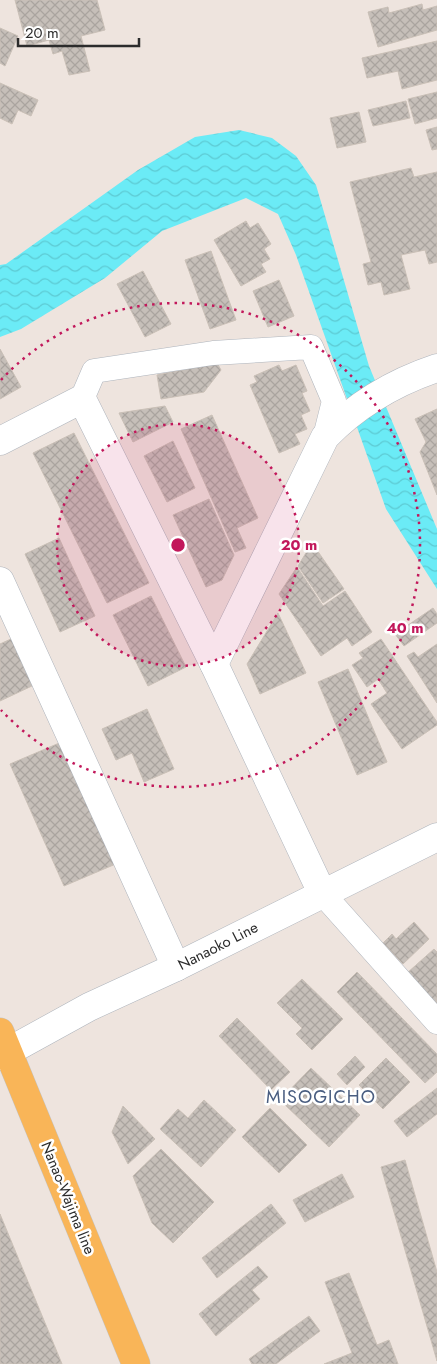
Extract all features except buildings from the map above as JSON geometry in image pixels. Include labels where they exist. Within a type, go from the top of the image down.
[{"type":"main road","name":"Nanao-Wajima line","points":[[3,1047],[136,1364]]},
{"type":"street","points":[[214,664],[325,437],[344,418],[405,378],[437,368]]},
{"type":"street","points":[[0,441],[82,400],[214,664],[322,893]]},
{"type":"street","points":[[0,581],[176,967]]},
{"type":"street","name":"Nanaoko Line","points":[[3,1047],[176,967],[437,837]]},
{"type":"lane","points":[[82,400],[94,371],[213,353],[311,348],[334,401],[325,437]]},
{"type":"lane","points":[[322,893],[437,1022]]},
{"type":"water","points":[[239,130],[272,138],[296,156],[316,185],[369,366],[437,529],[437,589],[386,509],[296,255],[278,214],[246,198],[162,231],[105,278],[21,329],[0,337],[0,265],[6,264],[138,170],[195,137]]},
{"type":"district","name":"MISOGICHO","points":[[321,1097]]}]
